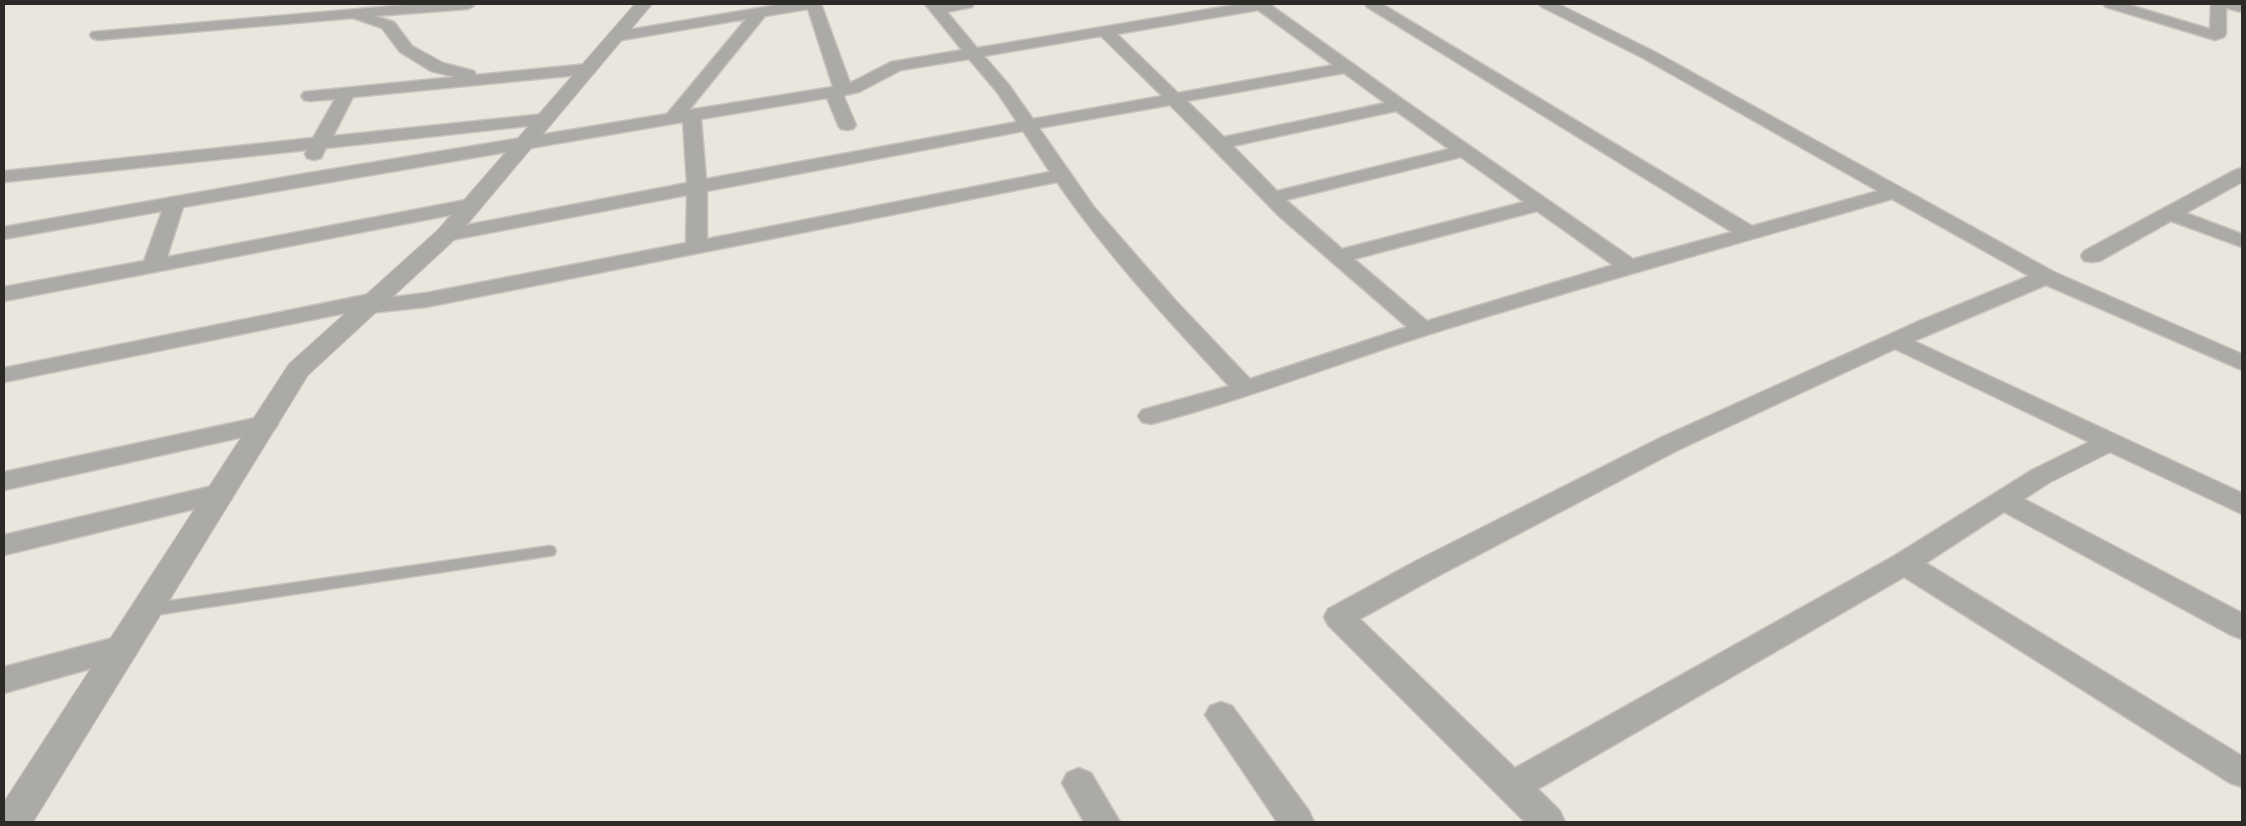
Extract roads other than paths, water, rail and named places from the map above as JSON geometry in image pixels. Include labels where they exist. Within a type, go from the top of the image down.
[{"type":"street","points":[[98,35],[358,9],[467,4]]},
{"type":"street","points":[[12,822],[298,370],[446,235],[644,4]]},
{"type":"street","points":[[616,36],[809,4]]},
{"type":"street","points":[[814,4],[842,86],[835,96],[847,125]]},
{"type":"street","points":[[934,6],[967,4]]},
{"type":"street","points":[[4,233],[303,180],[838,92],[853,88],[898,66],[970,52],[1264,4],[1399,105],[1630,266]]},
{"type":"street","points":[[1372,4],[1749,233]]},
{"type":"street","points":[[1547,4],[1649,55],[2046,277],[2242,363]]},
{"type":"street","points":[[2111,4],[2215,35],[2218,34],[2220,12],[2218,4]]},
{"type":"street","points":[[2228,4],[2242,7]]},
{"type":"street","points":[[934,6],[970,52],[1003,89],[1087,211],[1161,298],[1246,389]]},
{"type":"street","points":[[358,9],[366,20],[388,25],[403,46],[430,64],[485,79]]},
{"type":"street","points":[[672,120],[761,11]]},
{"type":"street","points":[[1105,31],[1220,143],[1272,198],[1338,258],[1423,330]]},
{"type":"street","points":[[446,235],[1026,125],[1348,67]]},
{"type":"street","points":[[310,96],[588,69]]},
{"type":"street","points":[[303,180],[319,144],[347,92]]},
{"type":"street","points":[[1220,143],[1399,105]]},
{"type":"street","points":[[692,116],[697,187],[696,247]]},
{"type":"street","points":[[5,177],[545,119]]},
{"type":"street","points":[[1272,198],[1464,151]]},
{"type":"street","points":[[2092,256],[2242,174]]},
{"type":"street","points":[[4,374],[372,303],[426,300],[1062,175]]},
{"type":"street","points":[[1151,416],[1246,389],[1423,330],[1630,266],[1895,192]]},
{"type":"street","points":[[153,266],[175,202]]},
{"type":"street","points":[[1338,258],[1539,204]]},
{"type":"street","points":[[4,294],[471,205]]},
{"type":"street","points":[[2170,214],[2242,241]]},
{"type":"street","points":[[1548,822],[1339,617],[1669,444],[1896,341],[2046,277]]},
{"type":"street","points":[[1896,341],[2112,441],[2242,504]]},
{"type":"street","points":[[4,481],[265,424]]},
{"type":"street","points":[[1512,786],[1904,563],[2041,476],[2112,441]]},
{"type":"street","points":[[4,545],[221,492]]},
{"type":"street","points":[[2003,500],[2242,627]]},
{"type":"street","points":[[1904,563],[2242,773]]},
{"type":"street","points":[[4,680],[124,647]]},
{"type":"street","points":[[1221,715],[1297,822]]},
{"type":"street","points":[[1079,783],[1103,822]]},
{"type":"lane","points":[[146,610],[549,551]]}]
